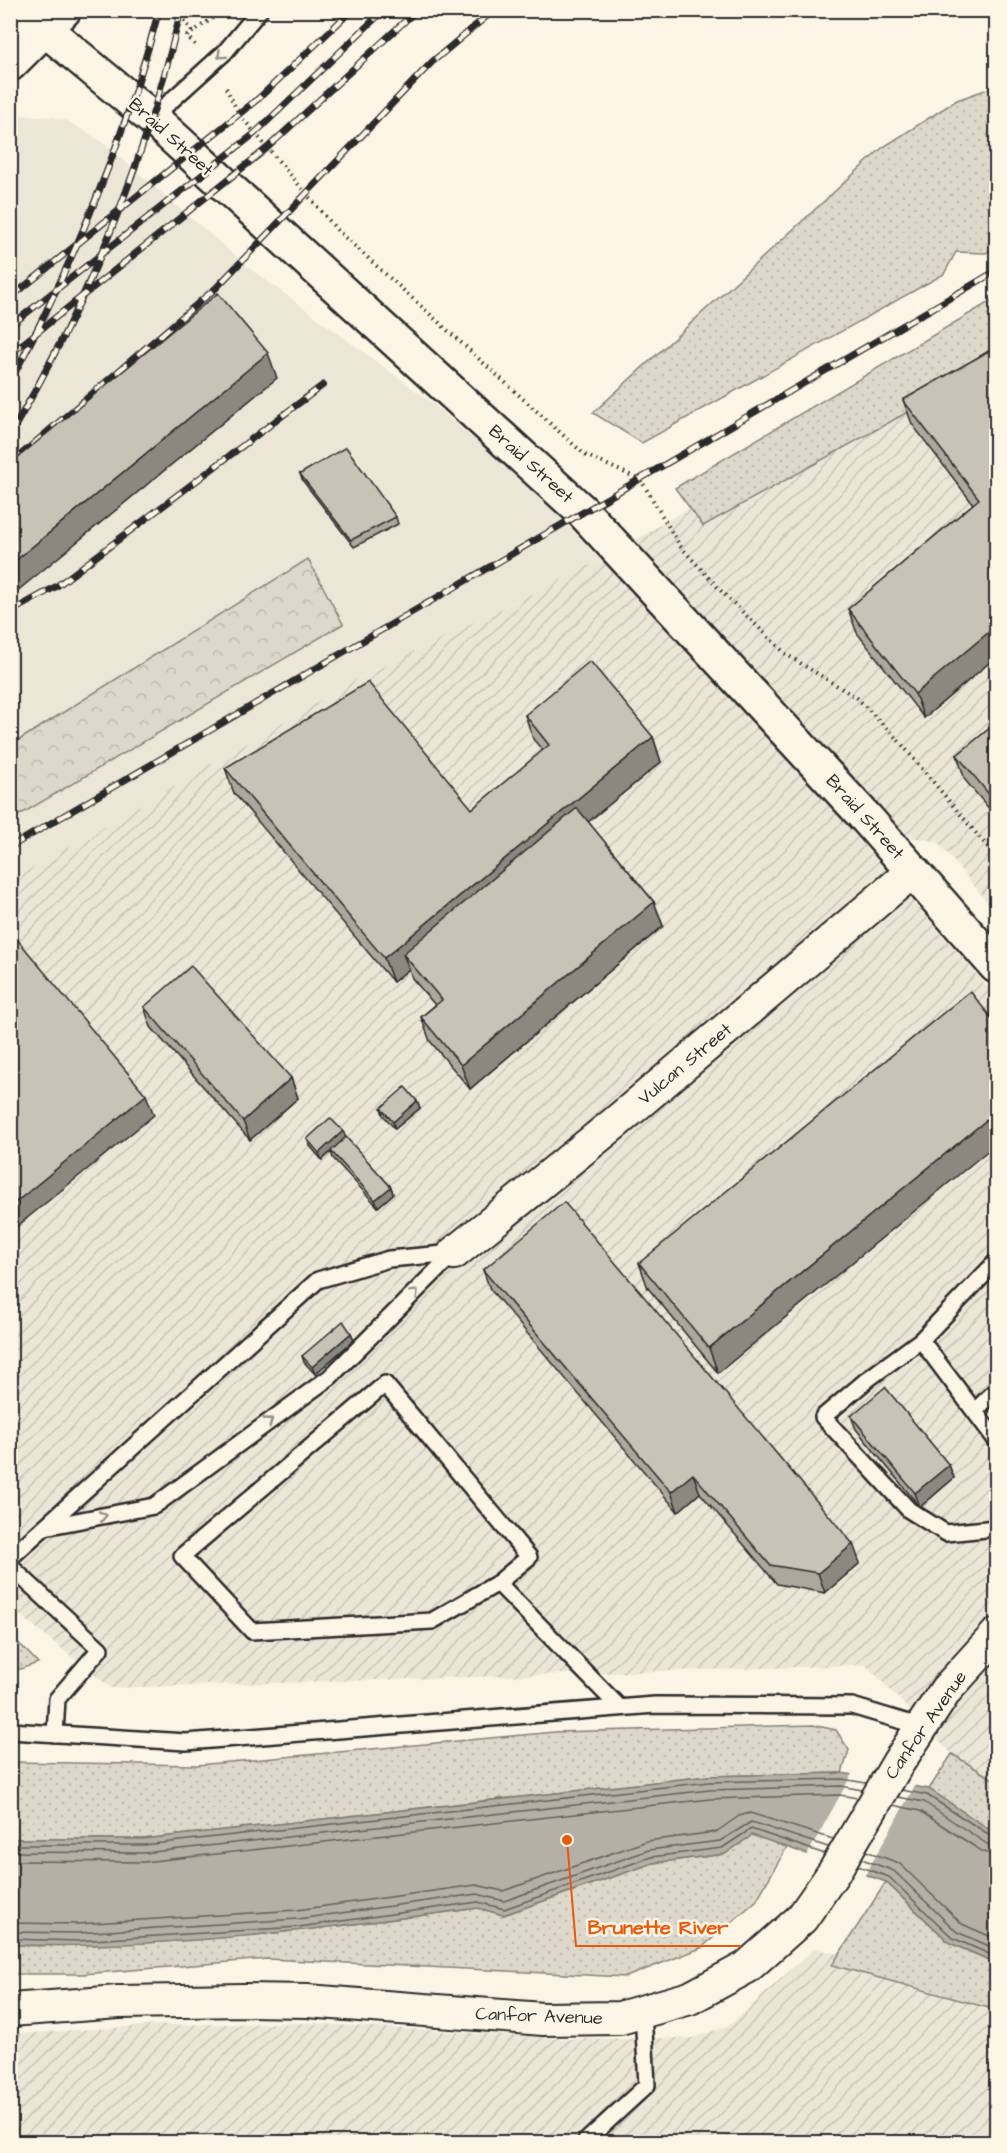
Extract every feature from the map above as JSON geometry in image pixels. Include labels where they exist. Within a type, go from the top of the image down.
[{"type":"street","name":"Braid Street","points":[[19,10],[55,20],[152,118],[584,513],[913,871],[996,966]]},
{"type":"street","points":[[10,64],[55,20]]},
{"type":"street","name":"Vulcan Street","points":[[454,1253],[615,1123],[913,871]]},
{"type":"street","name":"Canfor Avenue","points":[[10,2010],[118,2002],[244,2000],[307,2001],[543,2019],[620,2018],[690,1998],[747,1966],[802,1918],[834,1872],[898,1763],[946,1690],[996,1635]]},
{"type":"lane","points":[[152,118],[225,52],[260,10]]},
{"type":"lane","points":[[10,1558],[318,1280],[389,1259],[454,1253]]},
{"type":"lane","points":[[45,1527],[154,1506],[330,1377],[454,1253]]},
{"type":"lane","points":[[996,1262],[921,1340],[868,1379],[823,1417],[909,1510],[946,1533],[996,1528]]},
{"type":"lane","points":[[921,1340],[976,1410],[996,1440]]},
{"type":"lane","points":[[385,1384],[529,1557],[498,1582],[432,1621],[252,1631],[182,1556],[385,1384]]},
{"type":"lane","points":[[976,1410],[996,1390]]},
{"type":"lane","points":[[10,1566],[100,1649],[57,1699],[55,1734]]},
{"type":"lane","points":[[498,1582],[619,1707]]},
{"type":"lane","points":[[10,1731],[186,1742],[655,1705],[852,1706],[922,1727]]},
{"type":"lane","points":[[585,2142],[647,2085],[643,2012]]},
{"type":"path","points":[[178,10],[193,33]]},
{"type":"path","points":[[187,36],[224,10]]},
{"type":"path","points":[[228,84],[225,89],[239,114],[338,230],[585,455],[641,480],[680,546],[722,592],[787,656],[857,698],[898,740],[996,857]]},
{"type":"shaded area","points":[[19,115],[53,117],[68,121],[102,142],[252,270],[430,401],[540,497],[601,560],[357,679],[11,881],[10,118]]},
{"type":"shaded area","points":[[996,342],[996,913],[938,842],[848,826],[996,997],[996,1781],[952,1754],[866,1665],[111,1688],[11,1608],[10,881],[357,679],[601,560],[794,446]]},
{"type":"shaded area","points":[[815,1948],[996,1995],[996,2142],[11,2142],[11,2034],[160,2025],[307,2023],[569,2039],[693,2038],[730,2025]]},
{"type":"green space","points":[[996,86],[996,247],[986,253],[956,252],[944,274],[642,443],[593,413],[882,148],[957,100]]},
{"type":"green space","points":[[996,298],[996,363],[703,526],[675,488]]},
{"type":"green space","points":[[308,559],[343,624],[11,820],[11,745]]},
{"type":"green space","points":[[11,1635],[38,1663],[11,1672]]},
{"type":"green space","points":[[813,1725],[836,1730],[849,1750],[842,1773],[709,1776],[143,1839],[11,1839],[11,1762],[197,1765],[555,1732]]},
{"type":"green space","points":[[952,1754],[996,1781],[996,1834],[929,1789]]},
{"type":"green space","points":[[752,1835],[787,1847],[756,1901],[701,1948],[626,1977],[267,1959],[83,1974],[11,1974],[11,1945],[186,1941],[303,1930],[478,1908],[504,1915],[653,1863],[725,1854]]},
{"type":"green space","points":[[886,1882],[950,1943],[996,1963],[996,2010],[832,1965]]},
{"type":"water","points":[[842,1773],[929,1789],[996,1834],[996,1963],[950,1943],[886,1882],[752,1835],[725,1854],[653,1863],[503,1915],[478,1908],[303,1930],[186,1941],[11,1945],[11,1839],[143,1839],[709,1776]]},
{"type":"pier","points":[[853,1772],[916,1784],[864,1877],[806,1857]]},
{"type":"building","points":[[218,293],[268,353],[10,565],[10,464]]},
{"type":"building","points":[[996,347],[996,626],[915,694],[848,609],[979,499],[903,400]]},
{"type":"building","points":[[346,447],[396,517],[351,540],[300,474]]},
{"type":"building","points":[[590,661],[653,737],[384,958],[225,768],[368,682],[472,809],[549,745],[525,715]]},
{"type":"building","points":[[996,723],[996,803],[957,755]]},
{"type":"building","points":[[577,808],[654,902],[461,1065],[421,1017],[442,1000],[403,954]]},
{"type":"building","points":[[17,939],[146,1095],[10,1207],[10,944]]},
{"type":"building","points":[[191,966],[291,1078],[243,1121],[144,1007]]},
{"type":"building","points":[[970,991],[996,1024],[996,1112],[709,1348],[639,1263]]},
{"type":"building","points":[[405,1087],[417,1101],[393,1122],[381,1108]]},
{"type":"building","points":[[330,1118],[343,1131],[319,1153],[307,1139]]},
{"type":"building","points":[[346,1137],[391,1187],[375,1200],[331,1151]]},
{"type":"building","points":[[564,1202],[853,1544],[818,1573],[770,1565],[693,1474],[671,1492],[483,1270]]},
{"type":"building","points":[[343,1321],[351,1333],[312,1367],[302,1356]]},
{"type":"building","points":[[885,1387],[949,1465],[915,1493],[851,1416]]},
{"type":"railway","points":[[10,382],[55,292],[95,200],[130,107],[159,10]]},
{"type":"railway","points":[[10,435],[65,334],[112,229],[150,121],[181,10]]},
{"type":"railway","points":[[10,298],[259,98],[352,10]]},
{"type":"railway","points":[[10,326],[254,134],[384,10]]},
{"type":"railway","points":[[10,354],[266,149],[417,10]]},
{"type":"railway","points":[[10,464],[216,288],[432,62],[494,10]]},
{"type":"railway","points":[[10,847],[996,271]]},
{"type":"railway","points":[[10,612],[57,586],[323,385]]},
{"type":"place","name":"Brunette River","points":[[567,1840]]}]
